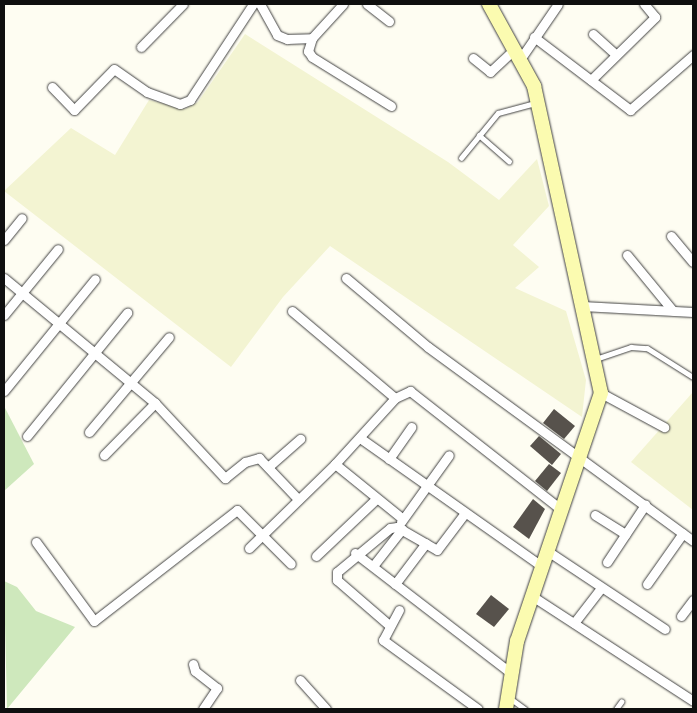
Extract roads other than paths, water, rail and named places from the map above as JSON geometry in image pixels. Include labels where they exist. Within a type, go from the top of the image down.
[{"type":"main road","points":[[489,4],[518,54],[539,102],[582,306],[596,359],[601,393],[549,552],[532,596],[512,674],[507,703]]},
{"type":"street","points":[[141,47],[183,4]]},
{"type":"street","points":[[52,87],[74,110],[114,69],[147,92],[180,104],[190,100],[253,4]]},
{"type":"street","points":[[260,4],[277,35],[312,38]]},
{"type":"street","points":[[343,4],[312,38],[308,51],[312,57],[391,106]]},
{"type":"street","points":[[367,4],[390,21]]},
{"type":"street","points":[[473,58],[490,72],[518,54],[534,37],[558,4]]},
{"type":"street","points":[[591,80],[655,17],[644,4]]},
{"type":"street","points":[[593,34],[616,55]]},
{"type":"street","points":[[534,37],[630,110],[693,55]]},
{"type":"street","points":[[4,240],[22,218]]},
{"type":"street","points":[[671,236],[693,262]]},
{"type":"street","points":[[4,315],[58,249]]},
{"type":"street","points":[[627,256],[673,311]]},
{"type":"street","points":[[4,278],[156,403],[225,478],[252,458],[268,467],[298,499]]},
{"type":"street","points":[[346,278],[428,347],[693,541]]},
{"type":"street","points":[[4,391],[95,279]]},
{"type":"street","points":[[582,306],[693,312]]},
{"type":"street","points":[[292,311],[395,398]]},
{"type":"street","points":[[27,436],[127,313]]},
{"type":"street","points":[[90,432],[169,337]]},
{"type":"street","points":[[249,548],[335,464],[402,392],[415,393],[562,510]]},
{"type":"street","points":[[601,393],[664,427]]},
{"type":"street","points":[[104,455],[156,403]]},
{"type":"street","points":[[389,459],[411,427]]},
{"type":"street","points":[[360,438],[543,568]]},
{"type":"street","points":[[268,467],[300,439]]},
{"type":"street","points":[[373,566],[426,485],[449,455]]},
{"type":"street","points":[[335,464],[403,519]]},
{"type":"street","points":[[316,556],[376,499]]},
{"type":"street","points":[[607,562],[645,505]]},
{"type":"street","points":[[36,542],[94,622],[237,510],[291,564]]},
{"type":"street","points":[[399,528],[437,550],[442,546],[465,513]]},
{"type":"street","points":[[595,515],[626,534]]},
{"type":"street","points":[[389,625],[337,580],[337,572],[355,553],[399,528]]},
{"type":"street","points":[[647,584],[683,533]]},
{"type":"street","points":[[396,584],[426,543]]},
{"type":"street","points":[[549,552],[665,629]]},
{"type":"street","points":[[355,553],[512,674]]},
{"type":"street","points":[[574,623],[601,588]]},
{"type":"street","points":[[532,596],[693,701]]},
{"type":"street","points":[[682,616],[693,600]]},
{"type":"street","points":[[399,610],[382,636],[385,642],[478,709]]},
{"type":"street","points":[[193,664],[195,671],[217,688],[203,709]]},
{"type":"street","points":[[300,680],[326,709]]},
{"type":"lane","points":[[460,158],[498,113],[539,102]]},
{"type":"lane","points":[[479,134],[509,161]]},
{"type":"lane","points":[[596,359],[630,347],[647,348],[693,377]]},
{"type":"lane","points":[[616,709],[621,702]]},
{"type":"lane","points":[[507,703],[525,709]]}]
